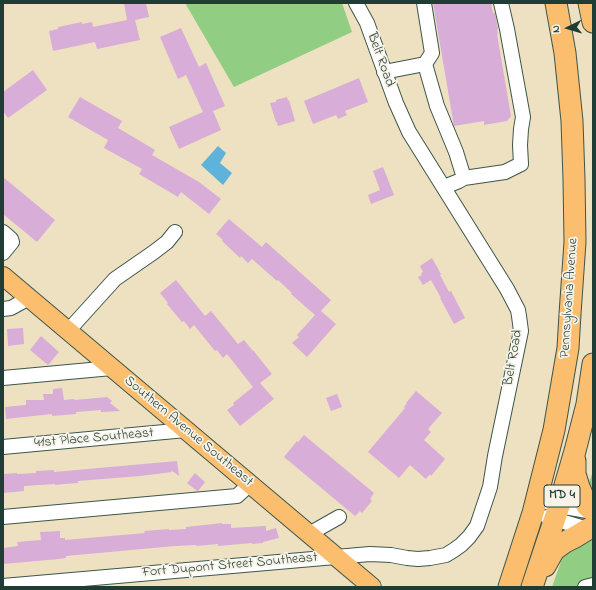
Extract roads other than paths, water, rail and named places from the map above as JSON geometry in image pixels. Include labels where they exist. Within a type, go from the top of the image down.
[{"type":"highway","name":"Pennsylvania Avenue","points":[[509,583],[535,506],[554,430],[568,348],[575,242],[572,121],[566,53],[556,3]]},
{"type":"highway","points":[[589,3],[593,22]]},
{"type":"highway","points":[[564,367],[592,367]]},
{"type":"highway","name":"MD 4","points":[[533,586],[557,513],[575,451],[586,404],[592,367]]},
{"type":"highway","points":[[533,586],[554,550],[575,537],[592,520],[575,474],[575,451]]},
{"type":"main road","name":"Southern Avenue Southeast","points":[[3,276],[372,587]]},
{"type":"street","name":"Belt Road","points":[[337,557],[370,554],[418,559],[446,555],[461,545],[478,526],[490,487],[521,331],[518,310],[507,288],[410,132],[398,108],[367,22],[356,3]]},
{"type":"street","points":[[424,3],[429,59],[437,106],[456,152],[464,178]]},
{"type":"street","points":[[444,187],[464,178],[504,172],[521,164],[520,145],[522,117],[501,3]]},
{"type":"street","points":[[384,72],[429,59]]},
{"type":"street","points":[[3,232],[11,239],[12,242],[3,252]]},
{"type":"street","points":[[68,331],[115,279],[167,242],[175,232]]},
{"type":"street","points":[[3,309],[11,308],[29,298]]},
{"type":"street","points":[[3,378],[112,368]]},
{"type":"street","name":"41st Place Southeast","points":[[3,448],[186,430]]},
{"type":"street","points":[[3,517],[237,496],[250,484]]},
{"type":"street","points":[[535,506],[557,513],[592,520]]},
{"type":"street","points":[[309,534],[339,517]]},
{"type":"street","name":"Fort Dupont Street Southeast","points":[[3,586],[47,584],[337,557]]},
{"type":"street","points":[[585,587],[593,585]]},
{"type":"water","points":[[218,146],[226,153],[220,163],[232,173],[223,185],[201,165]]}]
